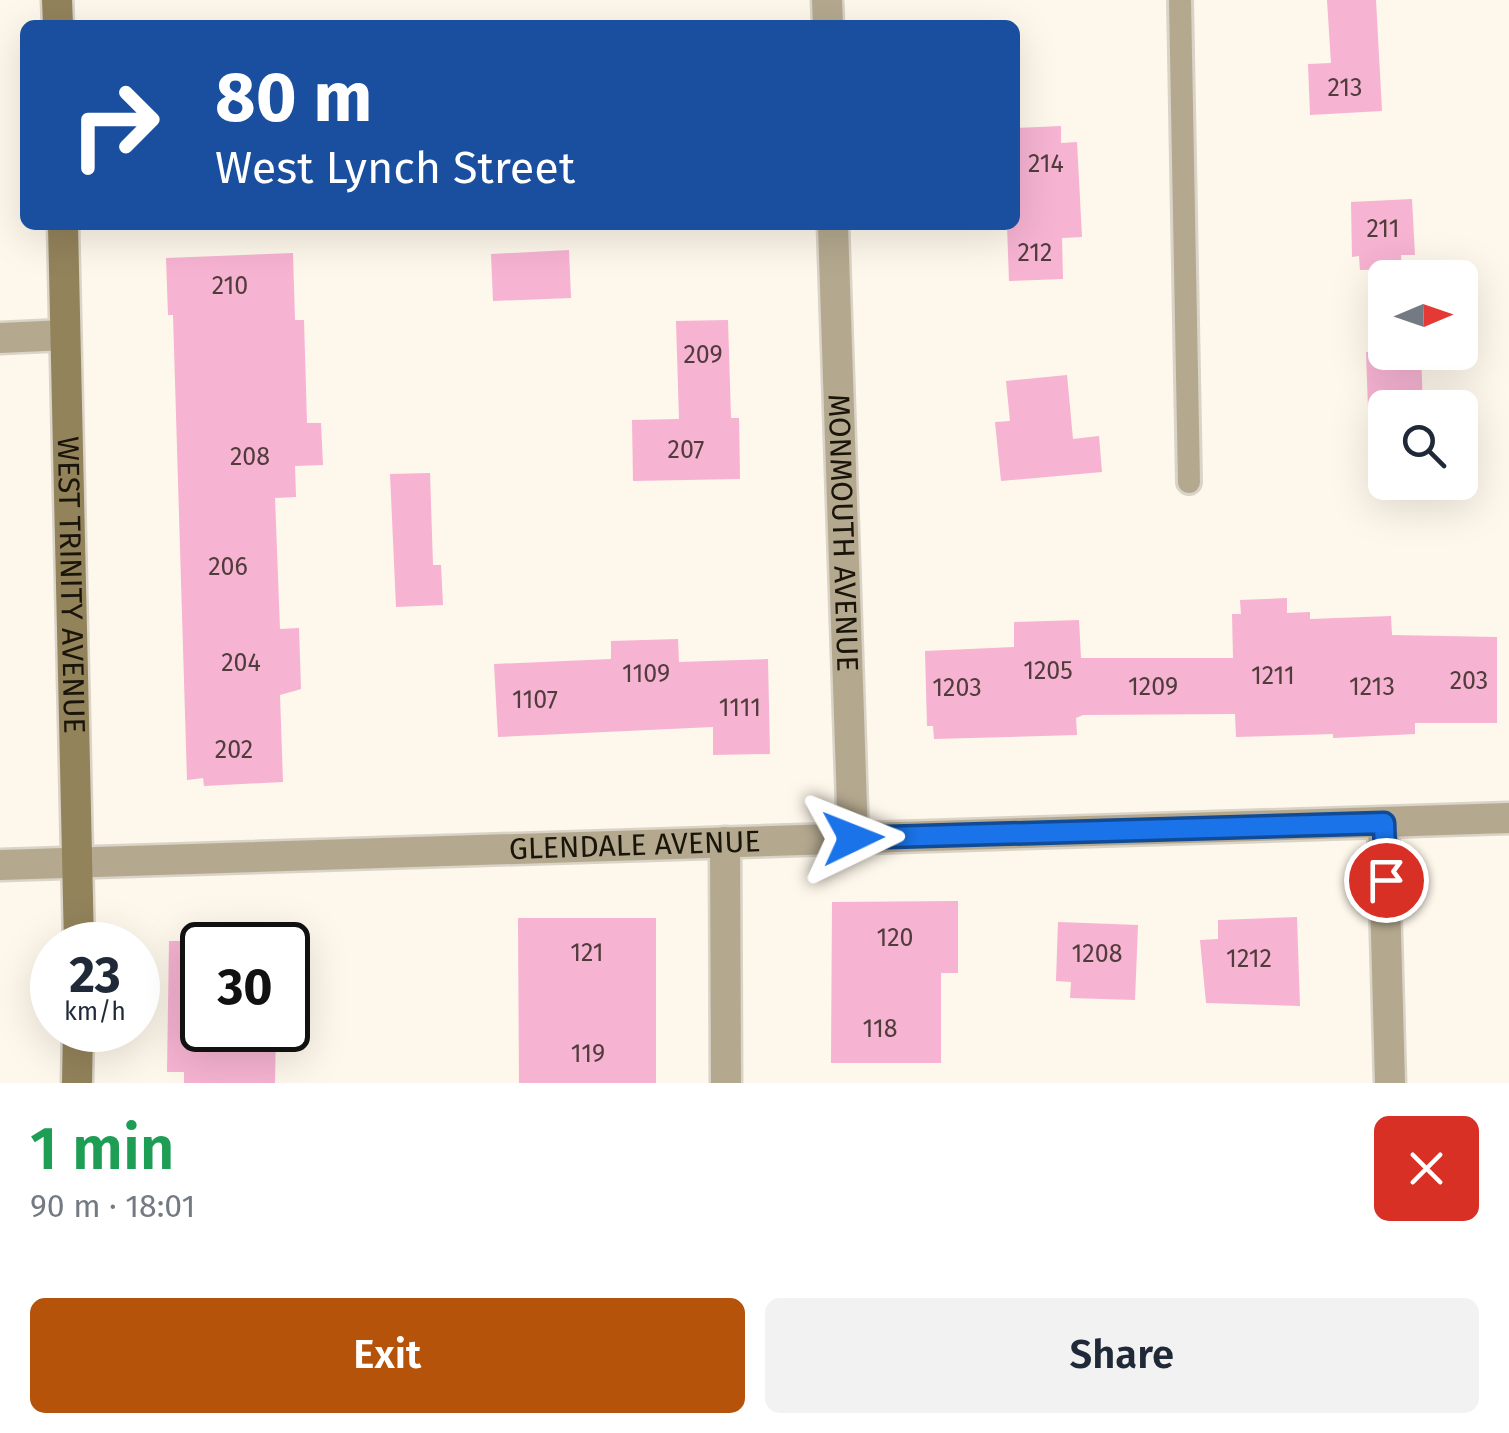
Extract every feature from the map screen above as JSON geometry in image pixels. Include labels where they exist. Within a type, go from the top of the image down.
[{"type":"street","name":"WEST TRINITY AVENUE","points":[[63,230],[78,743],[78,922]]},
{"type":"street","name":"MONMOUTH AVENUE","points":[[833,230],[853,838]]},
{"type":"street","points":[[0,338],[65,335]]},
{"type":"street","name":"GLENDALE AVENUE","points":[[0,865],[1509,818]]},
{"type":"street","points":[[1384,823],[1390,1083]]},
{"type":"street","points":[[725,842],[726,1083]]},
{"type":"street","points":[[77,1083],[78,1052]]},
{"type":"lane","points":[[1180,0],[1189,482]]},
{"type":"building","points":[[1327,0],[1376,0],[1382,111],[1310,115],[1308,64],[1331,63]]},
{"type":"building","points":[[1061,126],[1061,143],[1077,142],[1082,237],[1062,238],[1063,279],[1009,281],[1007,230],[1020,230],[1020,128]]},
{"type":"building","points":[[1412,199],[1415,255],[1401,255],[1401,260],[1368,260],[1368,270],[1360,270],[1359,256],[1352,257],[1351,202]]},
{"type":"building","points":[[569,250],[571,298],[493,301],[491,254]]},
{"type":"building","points":[[293,253],[295,320],[304,320],[307,423],[321,423],[323,465],[295,466],[296,497],[275,498],[280,629],[299,628],[301,689],[280,695],[283,782],[204,786],[203,778],[187,780],[173,315],[168,315],[166,258]]},
{"type":"building","points":[[728,320],[731,418],[739,418],[740,479],[633,481],[632,420],[679,419],[676,321]]},
{"type":"building","points":[[1366,352],[1368,370],[1422,370],[1422,390],[1368,390],[1368,408]]},
{"type":"building","points":[[1067,375],[1073,439],[1099,436],[1102,472],[1001,481],[995,422],[1010,421],[1006,381]]},
{"type":"building","points":[[430,473],[433,565],[441,565],[443,605],[396,607],[390,474]]},
{"type":"building","points":[[1287,598],[1287,613],[1310,612],[1310,619],[1391,616],[1392,635],[1497,637],[1497,723],[1415,723],[1415,734],[1333,738],[1333,734],[1236,737],[1235,714],[1083,715],[1076,718],[1077,735],[934,739],[933,726],[927,726],[925,651],[1014,647],[1014,622],[1079,620],[1081,658],[1233,658],[1232,614],[1241,614],[1240,600]]},
{"type":"building","points":[[678,639],[679,662],[768,659],[770,754],[713,755],[713,727],[498,737],[494,664],[611,659],[611,641]]},
{"type":"building","points":[[958,901],[958,973],[941,973],[941,1063],[831,1063],[832,902]]},
{"type":"building","points":[[1297,917],[1300,1006],[1206,1003],[1200,940],[1218,939],[1218,920]]},
{"type":"building","points":[[518,918],[656,918],[656,1083],[519,1083]]},
{"type":"building","points":[[1058,922],[1138,925],[1135,1000],[1070,998],[1071,982],[1056,981]]},
{"type":"building","points":[[169,941],[180,941],[180,1052],[276,1052],[275,1083],[184,1083],[184,1072],[167,1072]]},
{"type":"route","points":[[853,838],[1384,823],[1386,880]]}]
